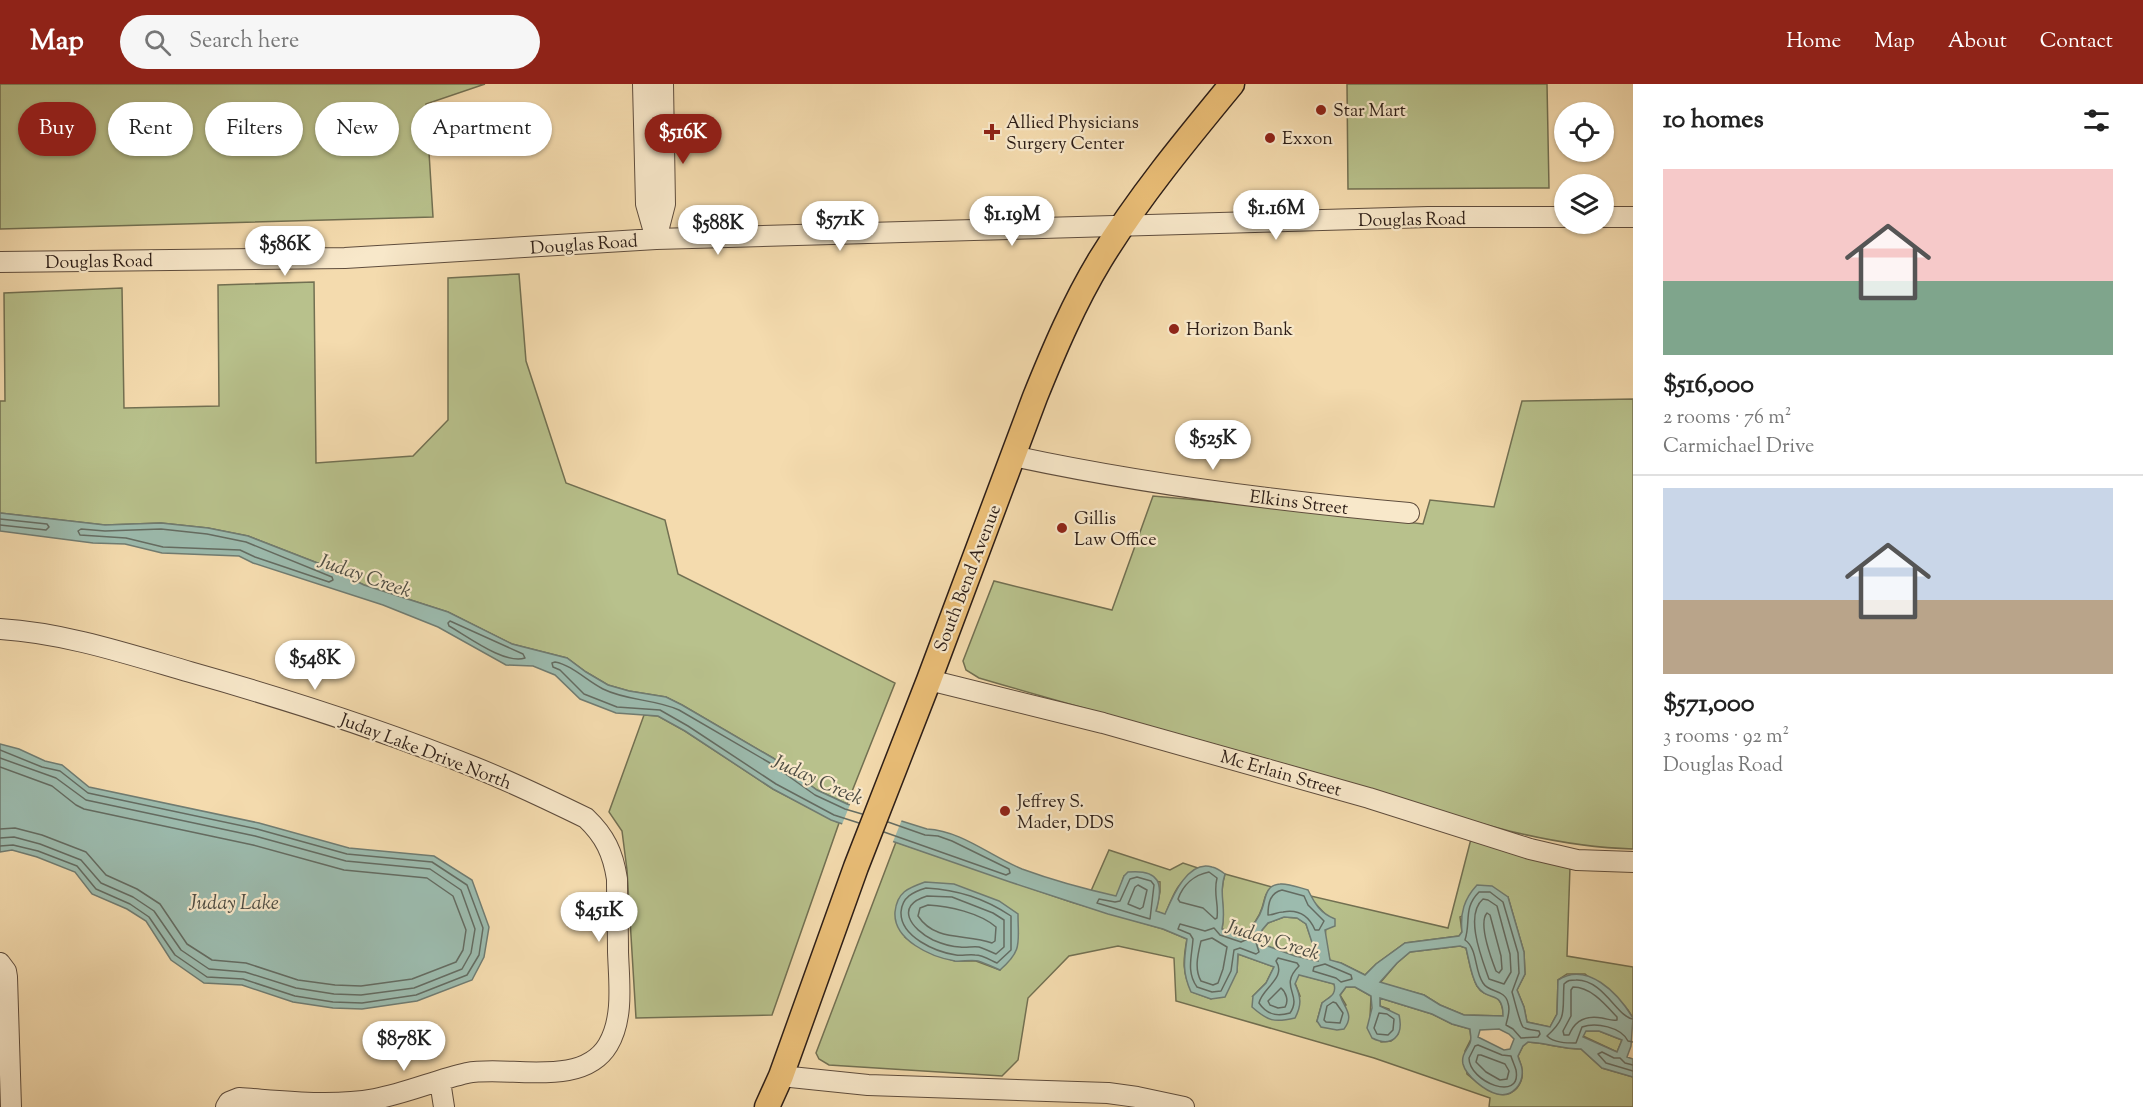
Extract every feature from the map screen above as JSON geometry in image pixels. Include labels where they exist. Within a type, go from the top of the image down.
[{"type":"main road","name":"South Bend Avenue","points":[[767,1107],[781,1076],[856,867],[929,680],[1035,396],[1060,337],[1100,261],[1123,226],[1179,149],[1232,84]]},
{"type":"street","points":[[643,84],[653,110],[665,204],[656,239]]},
{"type":"street","points":[[653,110],[663,84]]},
{"type":"street","points":[[1614,217],[1633,216]]},
{"type":"street","name":"Douglas Road","points":[[0,262],[345,258],[656,239],[1428,217],[1554,217]]},
{"type":"street","name":"Elkins Street","points":[[1013,456],[1061,466],[1248,496],[1408,513]]},
{"type":"street","name":"Juday Lake Drive North","points":[[0,629],[21,630],[93,644],[359,724],[498,777],[586,818],[599,831],[614,859],[617,879],[619,999],[614,1032],[607,1047],[598,1057],[581,1067],[564,1071],[488,1071],[467,1073],[440,1081]]},
{"type":"street","name":"Mc Erlain Street","points":[[929,680],[1103,723],[1369,798],[1530,849],[1577,860],[1633,862]]},
{"type":"street","points":[[0,963],[7,977],[10,1107]]},
{"type":"street","points":[[781,1076],[1052,1099],[1118,1095],[1184,1107]]},
{"type":"street","points":[[227,1105],[239,1098],[353,1102],[375,1099],[440,1081],[444,1107]]},
{"type":"green space","points":[[0,84],[485,84],[432,102],[411,102],[411,156],[429,156],[433,217],[0,229]]},
{"type":"green space","points":[[1347,84],[1547,84],[1549,188],[1348,189]]},
{"type":"green space","points":[[519,274],[526,361],[566,483],[665,520],[678,574],[895,683],[847,804],[817,790],[773,758],[666,697],[608,685],[567,658],[512,644],[448,612],[364,585],[320,564],[248,536],[208,528],[161,523],[105,525],[0,513],[0,401],[5,401],[4,293],[122,288],[124,408],[219,406],[218,285],[314,282],[316,463],[413,456],[448,420],[448,278]]},
{"type":"green space","points":[[1633,399],[1633,849],[1592,846],[1512,832],[1316,773],[979,678],[966,670],[963,661],[994,581],[1112,610],[1153,496],[1423,524],[1430,500],[1494,507],[1522,401]]},
{"type":"green space","points":[[644,715],[658,716],[685,731],[773,789],[839,823],[772,1015],[636,1018],[627,870],[622,831],[609,812]]},
{"type":"green space","points":[[1471,839],[1570,867],[1567,956],[1633,967],[1633,1018],[1628,1010],[1585,974],[1567,974],[1558,980],[1557,1014],[1550,1027],[1527,1022],[1517,990],[1525,974],[1524,952],[1508,897],[1460,917],[1462,932],[1459,936],[1405,943],[1365,975],[1341,963],[1330,961],[1325,938],[1327,916],[1311,896],[1448,928]]},
{"type":"green space","points":[[896,842],[1071,902],[1163,929],[1187,939],[1184,966],[1186,979],[1192,992],[1211,999],[1237,972],[1238,954],[1274,967],[1266,983],[1253,996],[1300,996],[1295,983],[1298,974],[1334,984],[1336,989],[1333,995],[1322,1003],[1317,1021],[1346,1005],[1340,995],[1346,987],[1355,987],[1371,996],[1370,1018],[1381,1042],[1391,1041],[1398,1034],[1389,1009],[1380,1006],[1380,998],[1432,1014],[1452,1024],[1470,1029],[1471,1039],[1465,1051],[1467,1074],[1498,1094],[1511,1093],[1521,1082],[1522,1066],[1518,1056],[1528,1042],[1581,1049],[1602,1068],[1633,1077],[1633,1107],[1489,1107],[1490,1098],[1374,1058],[1176,1001],[1174,958],[1118,946],[1069,956],[1028,998],[1018,1060],[1002,1076],[829,1065],[819,1059],[816,1053]],"holes":[[[1018,934],[1000,970],[976,961],[955,961],[928,952],[906,938]]]},
{"type":"green space","points":[[1109,850],[1170,870],[1183,863],[1198,868],[1177,888],[1165,915],[1156,911],[1160,882],[1124,876],[1117,897],[1091,891]]},
{"type":"green space","points":[[1225,874],[1272,887],[1266,894],[1257,919],[1243,936],[1222,929],[1222,889]]},
{"type":"green space","points":[[1284,917],[1297,918],[1306,924],[1319,961],[1297,957],[1262,944],[1262,930],[1268,923]]},
{"type":"green space","points":[[1460,946],[1466,948],[1477,986],[1485,994],[1500,1001],[1504,1016],[1464,1015],[1424,995],[1380,983],[1410,952]]},
{"type":"green space","points":[[1585,1031],[1599,1031],[1622,1040],[1617,1052],[1583,1036]]},
{"type":"water","points":[[0,513],[105,525],[161,523],[208,528],[248,536],[320,564],[364,585],[448,612],[512,644],[567,658],[608,685],[666,697],[773,758],[817,790],[847,804],[927,829],[952,834],[1010,864],[1033,873],[1116,896],[1128,872],[1147,873],[1157,880],[1159,886],[1160,893],[1156,911],[1165,914],[1188,874],[1203,866],[1214,867],[1225,874],[1222,888],[1224,915],[1222,929],[1243,936],[1259,916],[1271,887],[1283,884],[1308,890],[1318,908],[1335,919],[1335,926],[1325,930],[1330,960],[1365,975],[1405,943],[1459,936],[1462,932],[1462,912],[1469,896],[1477,885],[1492,886],[1508,897],[1524,952],[1525,974],[1517,990],[1527,1022],[1550,1027],[1557,1014],[1558,980],[1569,975],[1580,974],[1591,977],[1610,990],[1633,1018],[1631,1046],[1627,1057],[1633,1059],[1633,1077],[1602,1068],[1581,1049],[1528,1042],[1518,1056],[1522,1069],[1519,1085],[1508,1094],[1497,1094],[1487,1090],[1465,1069],[1463,1058],[1471,1041],[1470,1029],[1452,1024],[1432,1014],[1380,998],[1380,1006],[1399,1015],[1400,1029],[1391,1041],[1379,1041],[1372,1038],[1367,1028],[1372,1008],[1371,996],[1355,987],[1346,987],[1340,995],[1349,1016],[1344,1029],[1321,1027],[1317,1021],[1322,1003],[1333,993],[1334,984],[1299,975],[1295,984],[1300,1005],[1295,1018],[1272,1020],[1252,1007],[1253,996],[1266,983],[1274,967],[1238,954],[1237,972],[1225,997],[1211,999],[1191,992],[1184,966],[1187,939],[1163,929],[1108,914],[1010,882],[831,820],[773,789],[685,731],[658,716],[616,713],[580,699],[555,675],[533,666],[506,665],[438,627],[383,605],[253,563],[239,556],[162,553],[125,544],[93,543],[0,531]],"holes":[[[1284,917],[1297,918],[1306,924],[1318,961],[1295,956],[1262,944],[1262,930],[1268,923]],[[1460,946],[1466,948],[1477,986],[1481,991],[1498,999],[1503,1016],[1464,1015],[1424,995],[1380,982],[1410,952]],[[1499,1029],[1509,1034],[1514,1039],[1510,1049],[1504,1050],[1478,1037],[1480,1030]],[[1586,1031],[1599,1031],[1622,1040],[1617,1052],[1583,1037]]]},
{"type":"water","name":"Juday Lake","points":[[0,744],[62,765],[89,787],[259,823],[349,848],[434,856],[472,880],[489,927],[484,957],[472,980],[417,1001],[362,1009],[333,1008],[293,1002],[242,985],[204,983],[171,960],[146,921],[127,909],[92,894],[75,872],[12,850],[0,852]]},
{"type":"water","points":[[925,882],[954,884],[999,901],[1018,914],[1018,945],[1013,957],[1000,970],[978,961],[955,961],[935,956],[915,945],[900,931],[895,912],[898,900],[913,886]]},
{"type":"pier","points":[[851,802],[903,817],[892,844],[841,827]]},
{"type":"place","name":"Star Mart","points":[[1321,110]]},
{"type":"place","name":"Allied Physicians Surgery Center","points":[[992,132]]},
{"type":"place","name":"Exxon","points":[[1270,138]]},
{"type":"place","name":"Horizon Bank","points":[[1174,329]]},
{"type":"place","name":"Gillis Law Office","points":[[1062,528]]},
{"type":"place","name":"Jeffrey S. Mader, DDS","points":[[1005,811]]},
{"type":"water label","name":"Juday Creek","points":[[365,575]]},
{"type":"water label","name":"Juday Creek","points":[[818,779]]},
{"type":"water label","name":"Juday Creek","points":[[1273,939]]}]
